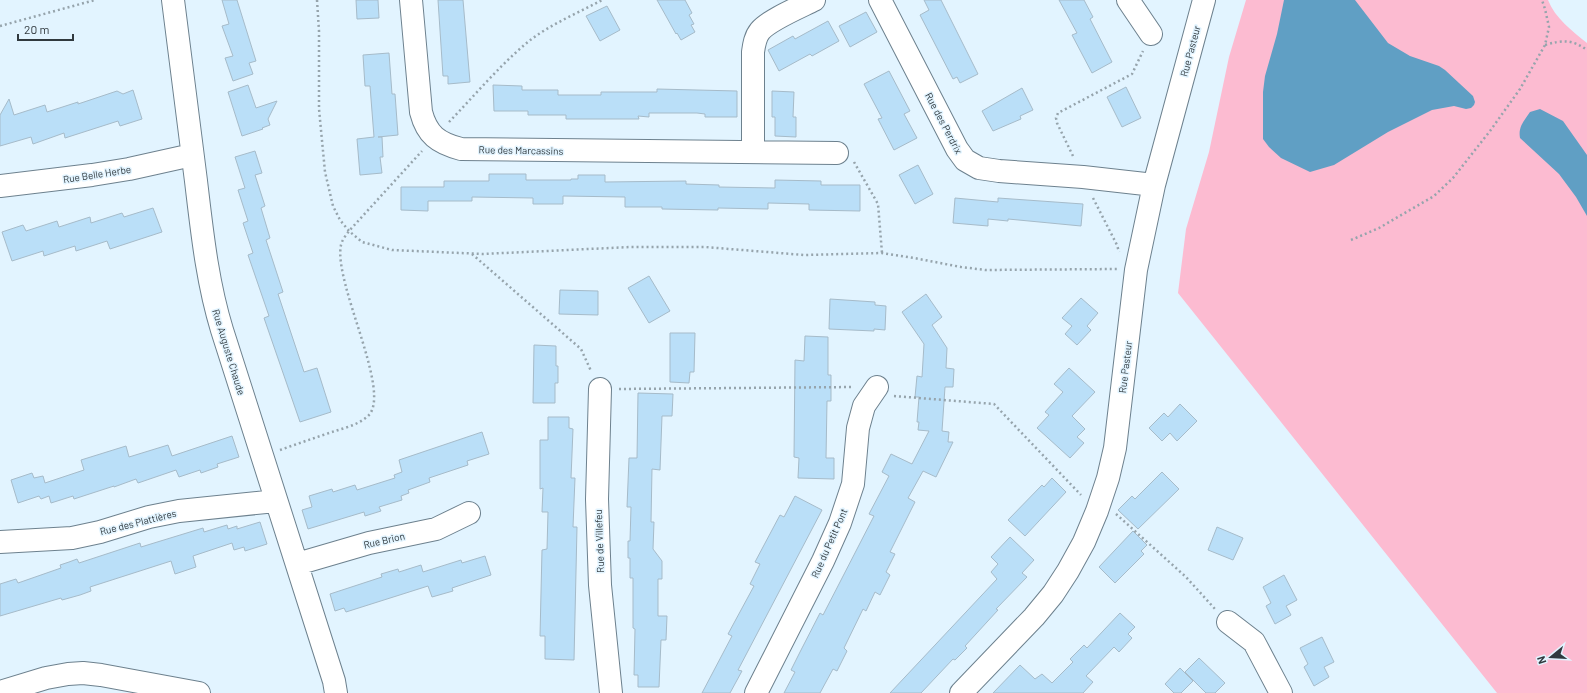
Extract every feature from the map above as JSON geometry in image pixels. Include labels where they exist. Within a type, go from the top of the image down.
[{"type":"street","name":"Rue Auguste Chaude","points":[[173,0],[208,278],[212,296],[334,681],[336,693]]},
{"type":"street","points":[[412,0],[421,112],[427,129],[434,137]]},
{"type":"street","points":[[753,152],[752,52],[754,42],[759,31],[767,25],[814,0]]},
{"type":"street","name":"Rue des Perdrix","points":[[880,0],[957,149],[965,160],[979,168],[999,171],[1083,177],[1154,185]]},
{"type":"street","points":[[1128,0],[1151,34]]},
{"type":"street","name":"Rue Pasteur","points":[[961,693],[1034,617],[1053,594],[1084,542],[1099,506],[1115,448],[1123,265],[1154,185],[1204,0]]},
{"type":"street","name":"Rue des Marcassins","points":[[434,137],[443,144],[461,149],[837,153]]},
{"type":"street","name":"Rue Belle Herbe","points":[[0,186],[92,176],[192,154]]},
{"type":"street","name":"Rue du Petit Pont","points":[[756,693],[823,561],[840,523],[853,484],[858,428],[864,406],[877,386]]},
{"type":"street","name":"Rue de Villefeu","points":[[600,389],[598,499],[600,585],[611,693]]},
{"type":"street","name":"Rue des Plattières","points":[[0,542],[72,538],[100,532],[149,517],[179,511],[276,501]]},
{"type":"street","name":"Rue Brion","points":[[297,564],[369,543],[436,529],[469,513]]},
{"type":"street","points":[[1228,622],[1254,642],[1278,692]]},
{"type":"street","points":[[0,692],[46,678],[83,673],[199,693]]},
{"type":"path","points":[[0,26],[95,0]]},
{"type":"path","points":[[317,0],[319,30],[319,109],[325,172],[333,206],[340,220],[349,231],[362,242],[392,250],[471,254],[631,247],[705,248],[804,255],[882,253],[985,270],[1123,265],[1117,245],[1057,123],[1056,118],[1058,113],[1132,74],[1151,34]]},
{"type":"path","points":[[262,456],[355,424],[369,415],[373,410],[374,391],[371,373],[341,269],[341,243],[349,231],[434,137],[509,59],[531,40],[559,22],[602,0]]},
{"type":"path","points":[[1351,240],[1380,228],[1434,196],[1453,178],[1490,131],[1520,89],[1545,45],[1549,27],[1542,0]]},
{"type":"path","points":[[1545,45],[1567,41],[1578,43],[1587,50]]},
{"type":"path","points":[[837,153],[849,154],[878,204],[882,253]]},
{"type":"path","points":[[471,254],[581,349],[600,389],[877,386],[896,397],[994,404],[1099,506],[1186,577],[1228,622]]},
{"type":"shaded area","points":[[1246,0],[1548,0],[1559,18],[1587,43],[1587,693],[1497,693],[1178,293],[1186,229],[1209,152],[1229,57]]},
{"type":"water","points":[[1284,0],[1355,0],[1388,43],[1410,56],[1439,66],[1445,70],[1473,96],[1475,102],[1474,105],[1471,108],[1466,109],[1454,106],[1432,110],[1388,132],[1334,165],[1310,172],[1281,158],[1263,139],[1263,92],[1265,76],[1277,34]]},
{"type":"water","points":[[1540,109],[1563,121],[1587,155],[1587,216],[1576,197],[1559,174],[1520,138],[1522,124],[1530,112]]},
{"type":"building","points":[[222,0],[237,0],[256,61],[249,63],[253,74],[233,81],[225,58],[233,56],[222,26],[229,24]]},
{"type":"building","points":[[356,0],[378,0],[379,18],[357,19]]},
{"type":"building","points":[[438,0],[463,0],[470,82],[448,84],[448,76],[443,76]]},
{"type":"building","points":[[657,0],[685,0],[692,13],[689,15],[694,24],[691,25],[695,32],[681,40],[677,33],[676,34]]},
{"type":"building","points":[[924,0],[941,0],[978,74],[960,83],[957,77],[953,79],[920,15],[929,10]]},
{"type":"building","points":[[1059,0],[1084,0],[1093,17],[1090,19],[1112,62],[1092,73],[1072,35],[1077,33]]},
{"type":"building","points":[[607,6],[620,30],[600,41],[586,16]]},
{"type":"building","points":[[866,12],[877,32],[850,47],[839,26]]},
{"type":"building","points":[[828,21],[839,41],[812,56],[810,54],[779,71],[768,50],[793,36],[795,39]]},
{"type":"building","points":[[389,53],[392,94],[395,94],[398,135],[378,137],[382,137],[383,157],[380,157],[382,173],[360,175],[357,139],[374,137],[370,86],[365,86],[363,55]]},
{"type":"building","points":[[889,71],[910,111],[904,114],[917,138],[894,150],[878,119],[882,118],[864,84]]},
{"type":"building","points":[[248,85],[256,108],[277,101],[268,119],[270,125],[242,136],[228,92]]},
{"type":"building","points":[[493,85],[522,86],[522,90],[558,90],[558,95],[601,95],[601,92],[657,92],[657,89],[737,91],[737,117],[705,117],[705,114],[697,113],[649,113],[649,117],[638,116],[639,119],[566,119],[566,115],[528,115],[528,111],[494,111]]},
{"type":"building","points":[[1126,87],[1141,118],[1122,127],[1107,97]]},
{"type":"building","points":[[1022,88],[1033,110],[1020,116],[1021,119],[993,131],[982,111]]},
{"type":"building","points":[[133,90],[142,119],[120,126],[118,121],[65,138],[64,133],[33,144],[31,137],[0,146],[0,115],[9,99],[14,115],[45,105],[47,112],[78,102],[78,104],[117,91],[123,94]]},
{"type":"building","points":[[772,91],[794,92],[793,117],[796,117],[796,137],[775,136],[775,117],[772,117]]},
{"type":"building","points":[[255,151],[262,173],[255,175],[265,206],[261,208],[270,238],[266,240],[283,292],[278,294],[304,372],[317,368],[331,412],[300,422],[264,318],[269,316],[248,255],[253,253],[243,223],[248,221],[238,190],[245,188],[235,157]]},
{"type":"building","points":[[918,165],[933,194],[915,204],[899,175]]},
{"type":"building","points":[[489,174],[526,174],[526,180],[571,180],[578,179],[578,175],[605,175],[605,182],[686,181],[686,184],[719,185],[719,187],[775,188],[775,180],[821,181],[821,185],[860,185],[860,211],[809,210],[809,204],[768,203],[768,209],[662,209],[662,207],[625,207],[625,197],[563,196],[563,204],[533,204],[533,198],[472,197],[472,201],[428,201],[428,211],[401,210],[401,187],[444,187],[444,181],[489,181]]},
{"type":"building","points":[[955,198],[998,202],[998,198],[1083,204],[1081,226],[1008,219],[1008,221],[988,219],[988,226],[953,223]]},
{"type":"building","points":[[153,208],[162,232],[110,249],[107,241],[76,251],[75,246],[44,256],[43,251],[12,261],[2,232],[23,225],[26,231],[57,221],[59,227],[90,217],[91,223],[122,213],[124,217]]},
{"type":"building","points":[[649,276],[670,311],[649,323],[628,288]]},
{"type":"building","points":[[560,290],[598,291],[598,315],[559,314]]},
{"type":"building","points":[[926,294],[942,317],[932,325],[947,348],[946,368],[954,369],[953,387],[945,387],[942,431],[949,432],[948,442],[953,442],[936,477],[923,471],[908,498],[915,502],[890,552],[895,554],[886,572],[890,575],[880,595],[875,592],[866,611],[863,609],[844,648],[847,651],[837,671],[833,669],[820,693],[784,693],[795,672],[791,670],[800,652],[820,613],[823,615],[874,516],[869,514],[889,476],[882,472],[891,454],[912,464],[929,431],[918,430],[919,422],[917,422],[919,397],[915,397],[917,376],[922,377],[924,344],[902,312]]},
{"type":"building","points":[[1081,298],[1098,313],[1087,326],[1091,330],[1077,345],[1065,334],[1072,326],[1062,318]]},
{"type":"building","points":[[830,299],[875,302],[875,305],[886,306],[885,330],[829,329]]},
{"type":"building","points":[[670,333],[695,333],[694,372],[690,372],[689,383],[670,382]]},
{"type":"building","points":[[805,336],[828,337],[828,375],[831,375],[831,401],[827,401],[826,458],[834,458],[834,479],[798,478],[799,458],[794,457],[795,360],[804,361]]},
{"type":"building","points":[[534,345],[556,346],[558,383],[555,383],[555,403],[533,403]]},
{"type":"building","points":[[1069,368],[1095,392],[1072,416],[1085,429],[1077,437],[1084,443],[1070,458],[1037,428],[1049,415],[1045,412],[1063,392],[1054,384]]},
{"type":"building","points":[[638,393],[673,394],[672,416],[662,416],[660,470],[652,469],[651,522],[654,522],[653,549],[662,561],[662,579],[658,579],[658,616],[667,616],[666,640],[661,640],[659,687],[638,687],[638,675],[634,675],[635,629],[633,628],[633,578],[630,578],[630,558],[628,558],[631,507],[627,507],[629,458],[637,458]]},
{"type":"building","points":[[1180,404],[1197,421],[1177,441],[1170,433],[1162,441],[1149,428],[1164,413],[1168,417]]},
{"type":"building","points":[[548,417],[569,417],[569,428],[573,429],[571,478],[575,478],[573,527],[577,527],[574,660],[545,659],[545,636],[540,636],[542,550],[547,549],[548,512],[542,512],[543,488],[540,489],[540,440],[548,440]]},
{"type":"building","points":[[482,432],[489,454],[467,461],[468,465],[429,478],[430,482],[408,490],[409,493],[401,496],[402,500],[379,507],[381,511],[365,516],[364,512],[308,529],[302,510],[312,507],[309,496],[332,489],[333,492],[355,485],[357,490],[395,478],[394,475],[402,472],[399,460]]},
{"type":"building","points":[[232,436],[239,457],[217,464],[218,467],[201,473],[200,470],[179,477],[176,470],[138,483],[136,479],[74,499],[73,496],[51,503],[49,496],[41,499],[39,496],[18,503],[11,480],[32,473],[34,478],[43,476],[45,483],[84,470],[81,460],[126,446],[129,457],[168,445],[172,456]]},
{"type":"building","points":[[1162,472],[1179,489],[1138,529],[1118,510],[1132,496],[1135,499]]},
{"type":"building","points":[[1052,478],[1066,492],[1025,536],[1008,520],[1042,485],[1044,487]]},
{"type":"building","points":[[795,496],[822,510],[738,670],[742,671],[730,693],[702,693],[732,636],[728,634],[754,586],[750,584],[760,564],[755,562],[780,515],[784,517]]},
{"type":"building","points":[[260,522],[267,544],[245,551],[244,547],[234,550],[232,543],[193,556],[196,567],[175,574],[171,561],[90,587],[91,591],[80,595],[62,600],[61,598],[0,616],[0,584],[16,579],[18,583],[61,568],[60,565],[77,559],[79,563],[140,543],[141,547],[203,528],[204,532],[227,525],[228,529],[237,526],[237,529]]},
{"type":"building","points":[[1217,527],[1243,538],[1233,560],[1208,550]]},
{"type":"building","points":[[1133,531],[1147,545],[1141,551],[1144,554],[1115,583],[1099,567]]},
{"type":"building","points":[[1010,537],[1034,560],[1022,573],[1027,577],[996,609],[998,610],[965,646],[967,648],[955,660],[953,659],[921,693],[890,693],[997,579],[991,572],[998,564],[991,557]]},
{"type":"building","points":[[485,556],[491,575],[452,588],[453,591],[432,597],[428,586],[346,612],[344,608],[335,611],[330,594],[382,577],[381,574],[398,569],[399,572],[421,565],[423,572],[461,560],[462,563]]},
{"type":"building","points":[[1284,575],[1297,600],[1286,606],[1291,615],[1275,624],[1266,606],[1271,603],[1263,587]]},
{"type":"building","points":[[1120,613],[1135,627],[1128,634],[1132,638],[1119,652],[1114,647],[1086,676],[1093,682],[1083,693],[993,693],[1020,665],[1035,679],[1042,674],[1052,683],[1073,662],[1070,659],[1084,645],[1087,648]]},
{"type":"building","points":[[1322,637],[1334,662],[1324,667],[1329,677],[1314,686],[1304,667],[1308,664],[1300,648]]},
{"type":"building","points":[[1199,658],[1225,683],[1215,693],[1206,693],[1185,672]]},
{"type":"building","points":[[1180,668],[1193,681],[1181,693],[1174,693],[1165,684]]}]
